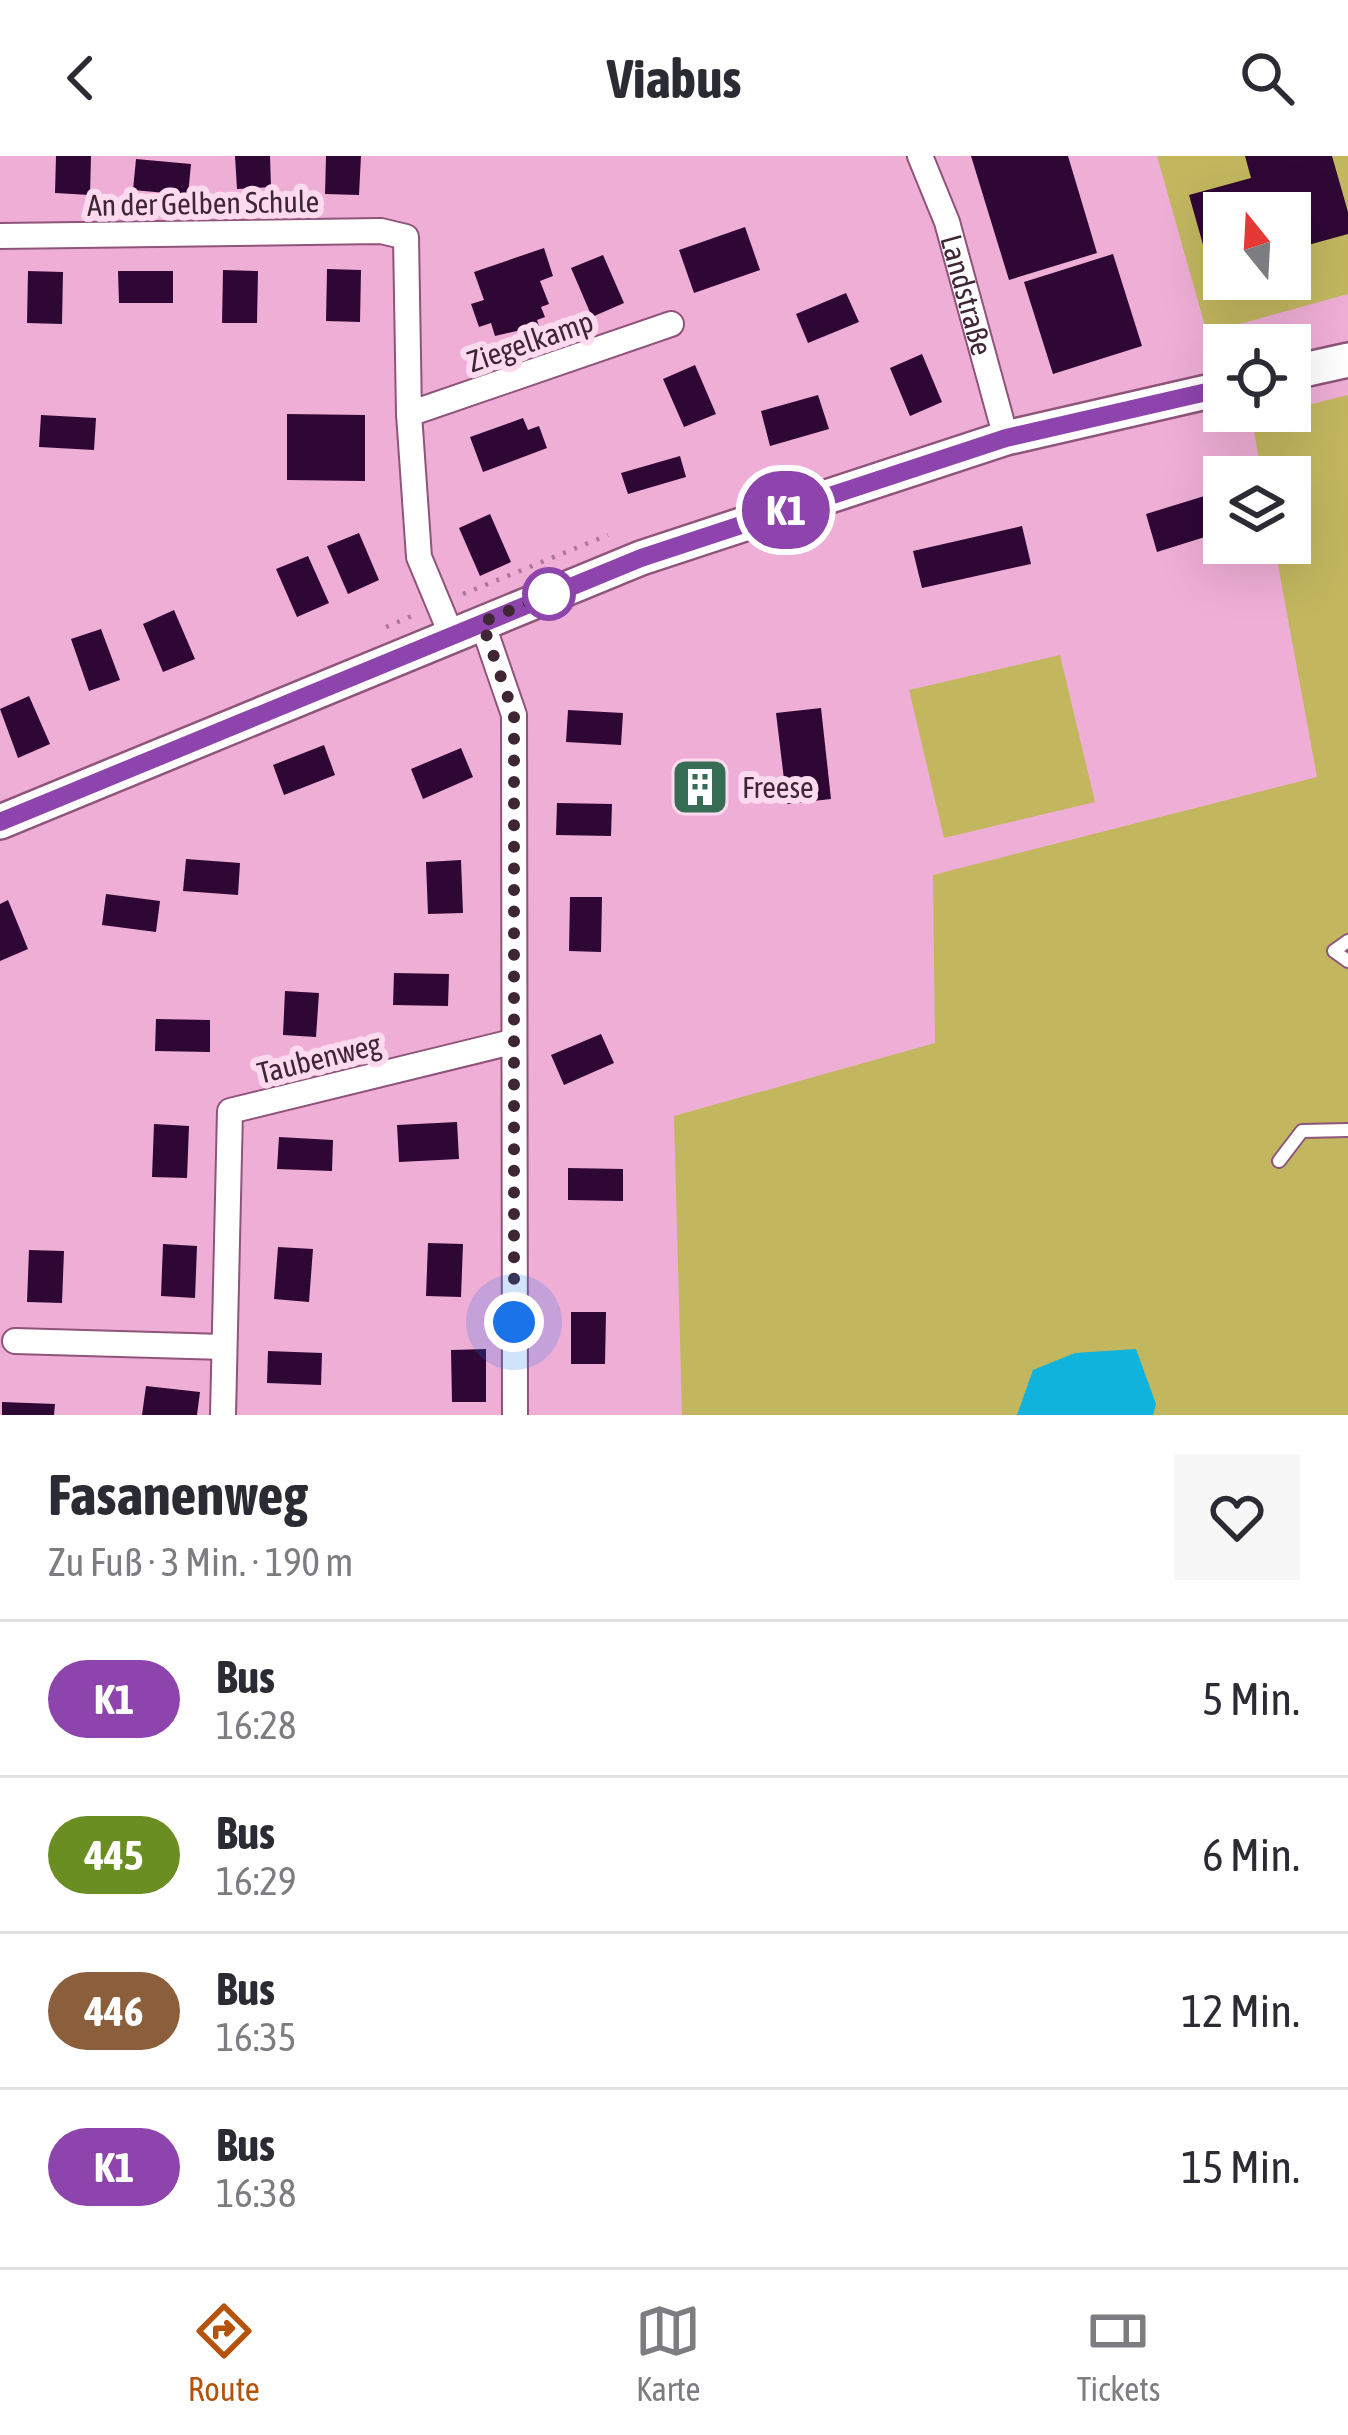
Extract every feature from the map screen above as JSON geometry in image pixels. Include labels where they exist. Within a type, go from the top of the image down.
[{"type":"street","name":"Landstraße","points":[[920,156],[947,222],[1006,438]]},
{"type":"street","name":"An der Gelben Schule","points":[[0,236],[381,231],[406,237],[409,414]]},
{"type":"street","name":"Ziegelkamp","points":[[409,414],[670,324]]},
{"type":"street","points":[[1311,368],[1348,360]]},
{"type":"street","points":[[0,822],[641,558],[1006,438],[1203,393]]},
{"type":"street","points":[[409,414],[419,557],[466,628],[514,715],[515,1415]]},
{"type":"street","name":"Taubenweg","points":[[223,1415],[230,1111],[512,1042]]},
{"type":"street","points":[[15,1341],[224,1347]]},
{"type":"lane","points":[[1348,940],[1334,951],[1348,961]]},
{"type":"lane","points":[[1279,1160],[1302,1131],[1348,1130]]},
{"type":"shaded area","points":[[1157,156],[1348,156],[1348,294],[1240,324],[1204,324]]},
{"type":"shaded area","points":[[1348,395],[1348,1415],[682,1415],[674,1116],[935,1043],[933,875],[1317,777],[1278,564],[1311,564],[1311,456],[1258,456],[1254,432],[1311,432],[1311,404]]},
{"type":"shaded area","points":[[1060,655],[1095,802],[944,838],[909,690]]},
{"type":"water","points":[[1136,1349],[1156,1404],[1153,1415],[1017,1415],[1033,1370],[1075,1353]]},
{"type":"building","points":[[56,156],[91,156],[90,195],[55,193]]},
{"type":"building","points":[[235,156],[270,156],[271,187],[237,189]]},
{"type":"building","points":[[326,156],[361,156],[359,195],[325,194]]},
{"type":"building","points":[[971,156],[1068,156],[1097,253],[1009,280]]},
{"type":"building","points":[[1245,156],[1332,156],[1348,212],[1348,234],[1311,244],[1311,192],[1203,192],[1203,245],[1189,195],[1251,178]]},
{"type":"building","points":[[136,159],[191,164],[188,195],[133,190]]},
{"type":"building","points":[[745,227],[760,270],[694,293],[679,250]]},
{"type":"building","points":[[544,248],[553,276],[540,281],[549,304],[541,307],[545,317],[537,320],[539,326],[495,336],[491,323],[479,327],[471,304],[484,300],[474,272]]},
{"type":"building","points":[[1113,254],[1142,346],[1053,374],[1024,282]]},
{"type":"building","points":[[603,255],[624,303],[592,317],[571,268]]},
{"type":"building","points":[[327,269],[361,270],[360,322],[326,321]]},
{"type":"building","points":[[223,270],[258,271],[257,323],[222,323]]},
{"type":"building","points":[[28,271],[63,272],[62,324],[27,323]]},
{"type":"building","points":[[118,271],[173,271],[173,303],[119,303]]},
{"type":"building","points":[[846,293],[859,322],[808,343],[796,314]]},
{"type":"building","points":[[922,354],[942,402],[910,416],[890,368]]},
{"type":"building","points":[[695,365],[716,414],[684,427],[663,379]]},
{"type":"building","points":[[818,395],[829,429],[770,446],[761,411]]},
{"type":"building","points":[[287,414],[365,415],[365,481],[287,480]]},
{"type":"building","points":[[41,415],[96,418],[94,450],[39,447]]},
{"type":"building","points":[[523,418],[528,430],[539,426],[547,448],[483,472],[470,437]]},
{"type":"building","points":[[680,456],[686,477],[628,494],[621,473]]},
{"type":"building","points":[[1203,496],[1203,538],[1157,552],[1146,514]]},
{"type":"building","points":[[490,514],[511,562],[480,576],[459,528]]},
{"type":"building","points":[[1022,526],[1031,564],[922,588],[913,551]]},
{"type":"building","points":[[359,533],[379,580],[348,594],[327,546]]},
{"type":"building","points":[[308,556],[329,603],[297,617],[276,569]]},
{"type":"building","points":[[174,610],[195,659],[163,672],[143,624]]},
{"type":"building","points":[[101,629],[120,680],[89,691],[71,639]]},
{"type":"building","points":[[29,696],[50,744],[18,758],[0,709]]},
{"type":"building","points":[[821,708],[831,799],[787,804],[776,713]]},
{"type":"building","points":[[568,710],[623,713],[621,745],[566,742]]},
{"type":"building","points":[[324,745],[335,775],[284,795],[273,765]]},
{"type":"building","points":[[461,748],[473,777],[423,799],[411,769]]},
{"type":"building","name":"Freese","points":[[723,764],[725,809],[678,810],[676,766]]},
{"type":"building","points":[[557,803],[612,804],[611,836],[556,835]]},
{"type":"building","points":[[186,859],[240,863],[238,895],[183,891]]},
{"type":"building","points":[[461,860],[463,913],[428,914],[426,862]]},
{"type":"building","points":[[106,894],[160,901],[156,932],[102,925]]},
{"type":"building","points":[[570,897],[602,897],[601,952],[569,951]]},
{"type":"building","points":[[8,900],[28,949],[0,961],[0,904]]},
{"type":"building","points":[[394,973],[449,974],[448,1006],[393,1005]]},
{"type":"building","points":[[285,991],[319,993],[316,1037],[283,1035]]},
{"type":"building","points":[[156,1019],[210,1020],[210,1052],[155,1051]]},
{"type":"building","points":[[601,1034],[614,1063],[564,1085],[551,1055]]},
{"type":"building","points":[[457,1122],[459,1159],[399,1162],[397,1125]]},
{"type":"building","points":[[154,1124],[189,1126],[187,1178],[152,1177]]},
{"type":"building","points":[[279,1137],[333,1140],[332,1171],[277,1169]]},
{"type":"building","points":[[568,1168],[623,1169],[623,1201],[568,1200]]},
{"type":"building","points":[[428,1243],[463,1244],[461,1297],[426,1296]]},
{"type":"building","points":[[163,1244],[197,1246],[195,1298],[161,1296]]},
{"type":"building","points":[[278,1247],[313,1249],[309,1302],[274,1299]]},
{"type":"building","points":[[29,1250],[64,1251],[62,1303],[27,1302]]},
{"type":"building","points":[[571,1312],[606,1312],[605,1364],[571,1364]]},
{"type":"building","points":[[486,1349],[486,1402],[452,1402],[451,1350]]},
{"type":"building","points":[[268,1351],[322,1353],[321,1385],[267,1383]]},
{"type":"building","points":[[146,1386],[200,1392],[197,1415],[142,1415]]},
{"type":"building","points":[[2,1402],[55,1404],[54,1415],[2,1415]]},
{"type":"bus line","name":"K1","points":[[0,822],[641,558],[1006,438],[1203,393]]},
{"type":"place","name":"Freese","points":[[700,787]]},
{"type":"route","points":[[514,1322],[514,715],[482,622],[566,587],[549,594]]}]
